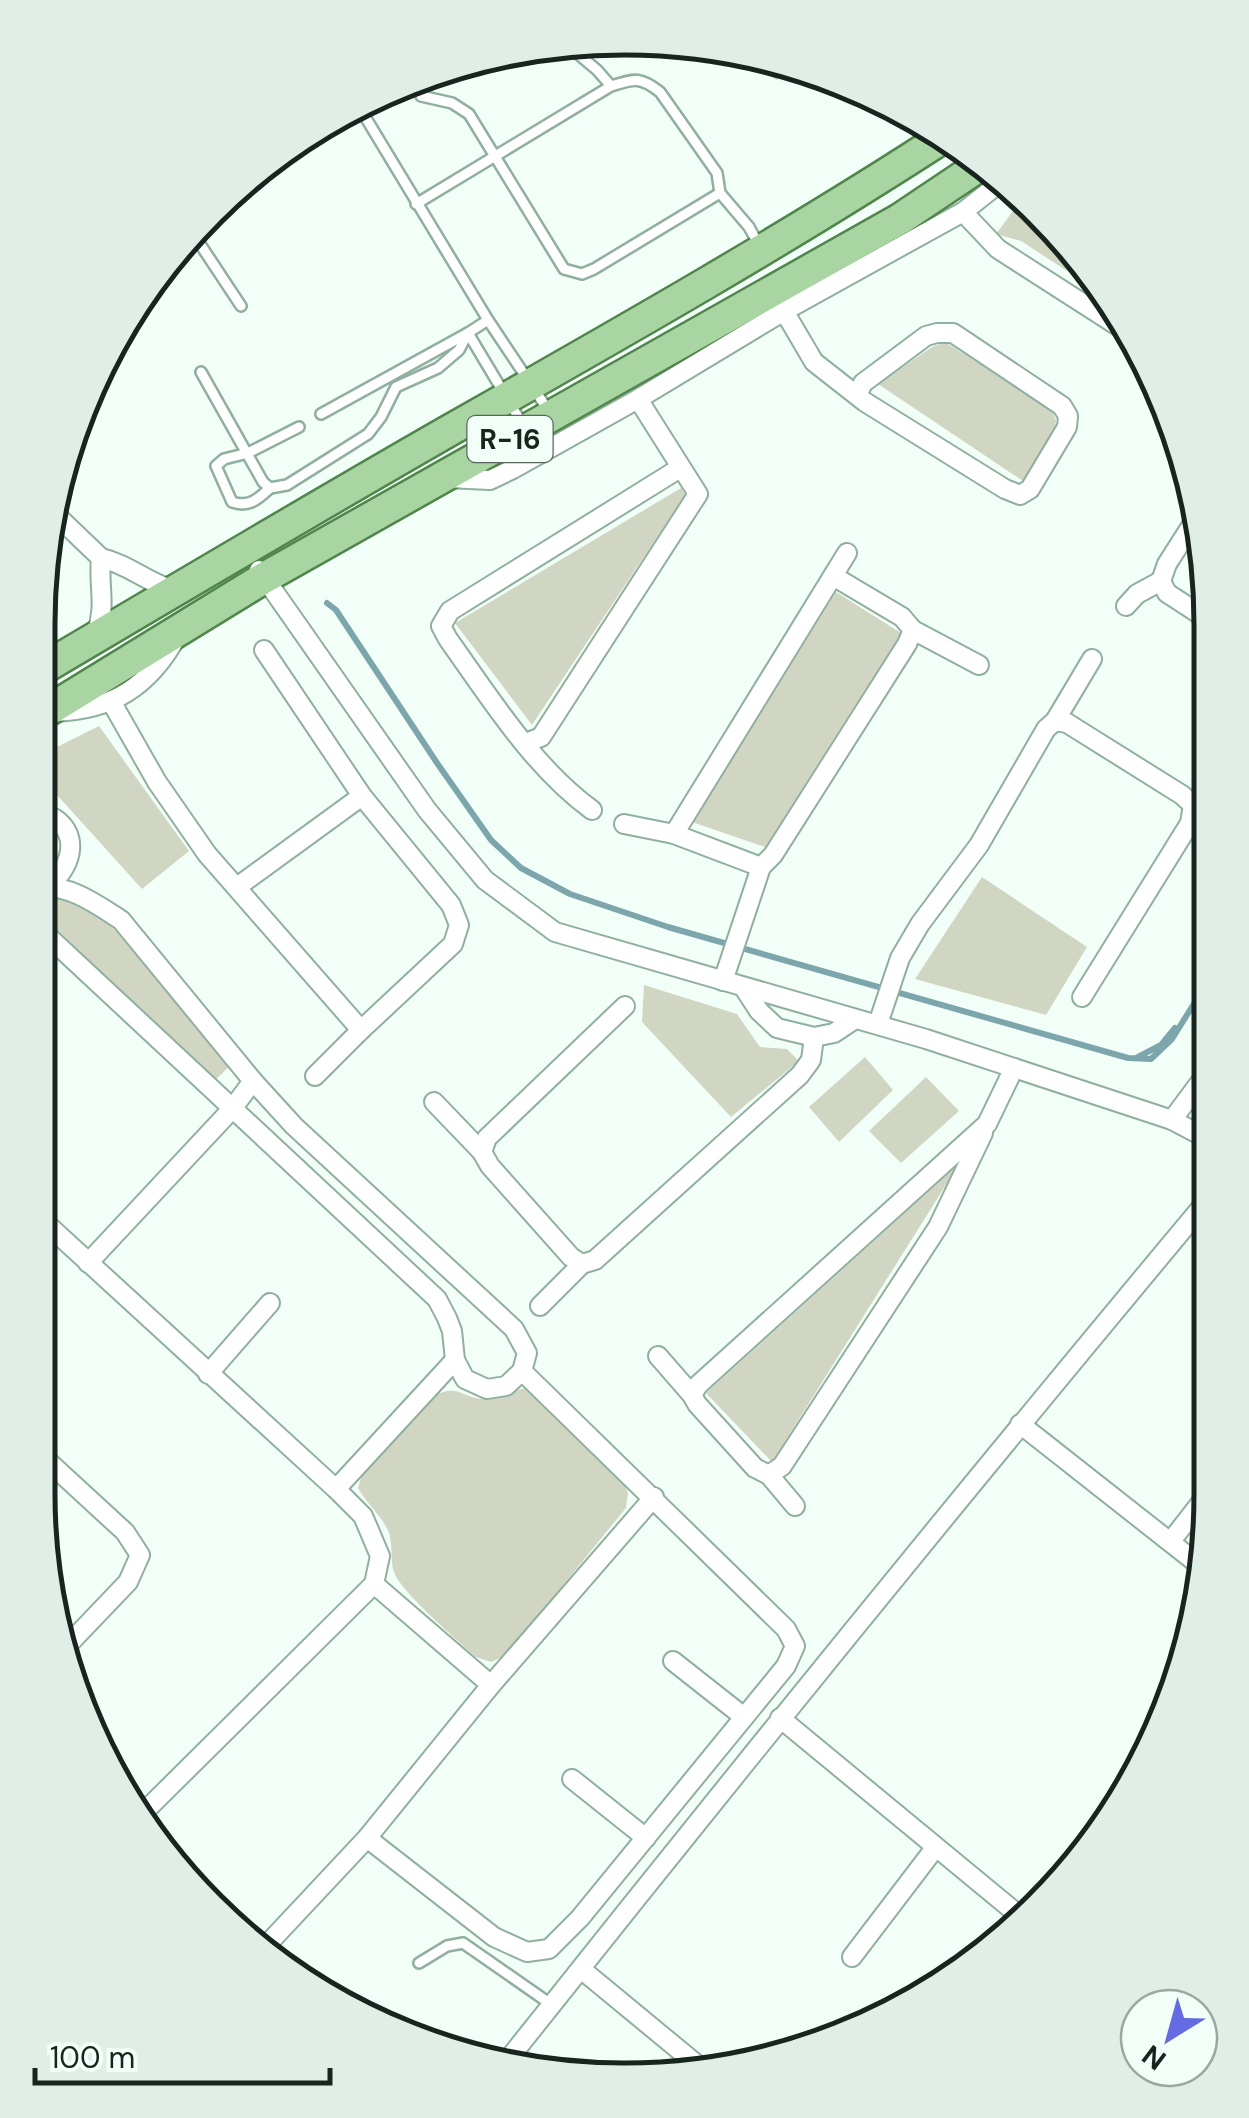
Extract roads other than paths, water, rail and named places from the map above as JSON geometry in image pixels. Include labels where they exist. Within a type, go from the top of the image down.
[{"type":"main road","name":"R-16","points":[[55,661],[762,250],[931,145]]},
{"type":"main road","name":"R-16","points":[[55,705],[264,578],[900,219],[970,172]]},
{"type":"street","points":[[442,477],[490,480],[963,212],[992,189]]},
{"type":"street","points":[[963,212],[998,249],[1103,316]]},
{"type":"street","points":[[784,311],[814,362],[865,402],[1005,489],[1020,494],[1030,489],[1067,428],[1068,416],[1062,406],[953,333],[926,336],[863,383],[858,395]]},
{"type":"street","points":[[526,744],[541,737],[698,494],[638,399]]},
{"type":"street","points":[[592,810],[570,794],[511,728],[441,626],[450,611],[680,468]]},
{"type":"street","points":[[64,522],[101,558],[116,561],[153,584],[174,590]]},
{"type":"street","points":[[1126,606],[1137,594],[1161,581],[1186,534]]},
{"type":"street","points":[[246,548],[427,810],[485,880],[555,932],[856,1019],[881,1016],[1014,1068],[1172,1120],[1194,1132]]},
{"type":"street","points":[[674,834],[847,553]]},
{"type":"street","points":[[94,638],[103,616],[101,558]]},
{"type":"street","points":[[833,576],[902,616],[913,630],[979,665]]},
{"type":"street","points":[[1161,581],[1167,594],[1194,611]]},
{"type":"street","points":[[55,713],[78,712],[112,702],[141,683],[166,658],[182,627]]},
{"type":"street","points":[[724,981],[761,867],[774,855],[913,630]]},
{"type":"street","points":[[264,650],[362,796],[452,904],[459,924],[453,944],[315,1076]]},
{"type":"street","points":[[881,1016],[900,958],[920,924],[979,845],[1092,659]]},
{"type":"street","points":[[112,702],[156,782],[207,854],[361,1030]]},
{"type":"street","points":[[1056,721],[1068,722],[1193,806],[1190,823],[1082,997]]},
{"type":"street","points":[[236,886],[362,796]]},
{"type":"street","points":[[55,818],[68,833],[71,848],[67,865],[55,880]]},
{"type":"street","points":[[624,824],[674,834],[761,867]]},
{"type":"street","points":[[55,889],[92,901],[121,920],[294,1126],[514,1329],[527,1353],[522,1371],[506,1386],[487,1389],[465,1379],[455,1360],[452,1331],[437,1300],[55,943]]},
{"type":"street","points":[[744,988],[758,1011],[777,1028],[814,1037],[834,1033],[856,1019]]},
{"type":"street","points":[[482,1152],[486,1138],[625,1006]]},
{"type":"street","points":[[540,1306],[582,1264],[595,1260],[800,1076],[811,1060],[814,1037]]},
{"type":"street","points":[[769,1475],[782,1466],[938,1227],[1014,1068]]},
{"type":"street","points":[[88,1263],[232,1109],[253,1081]]},
{"type":"street","points":[[1172,1120],[1194,1091]]},
{"type":"street","points":[[434,1102],[571,1257],[582,1264]]},
{"type":"street","points":[[692,1395],[698,1385],[988,1124]]},
{"type":"street","points":[[514,2052],[780,1718],[1194,1216]]},
{"type":"street","points":[[55,1232],[336,1489],[363,1516],[380,1556],[374,1584],[149,1807]]},
{"type":"street","points":[[208,1374],[270,1303]]},
{"type":"street","points":[[658,1356],[754,1468],[769,1475],[795,1506]]},
{"type":"street","points":[[336,1489],[455,1360]]},
{"type":"street","points":[[367,1838],[494,1937],[526,1952],[549,1949],[580,1918],[744,1718],[786,1666],[795,1646],[786,1628],[522,1371]]},
{"type":"street","points":[[1020,1424],[1190,1558]]},
{"type":"street","points":[[55,1468],[125,1532],[140,1556],[128,1582],[74,1639]]},
{"type":"street","points":[[272,1940],[367,1838],[491,1685],[654,1497]]},
{"type":"street","points":[[1171,1542],[1193,1513]]},
{"type":"street","points":[[374,1584],[491,1685]]},
{"type":"street","points":[[673,1661],[744,1718]]},
{"type":"street","points":[[780,1718],[1012,1910]]},
{"type":"street","points":[[572,1779],[646,1838]]},
{"type":"street","points":[[852,1957],[936,1848]]},
{"type":"street","points":[[580,1969],[690,2059]]},
{"type":"lane","points":[[581,57],[610,86]]},
{"type":"lane","points":[[416,204],[610,86],[634,79],[660,92],[717,174],[720,193],[749,226],[762,250]]},
{"type":"lane","points":[[421,96],[452,103],[469,114],[564,268],[582,274],[720,193]]},
{"type":"lane","points":[[366,118],[488,320],[520,391],[539,422]]},
{"type":"lane","points":[[200,245],[241,306]]},
{"type":"lane","points":[[321,414],[488,320]]},
{"type":"lane","points":[[468,333],[520,391],[539,422]]},
{"type":"lane","points":[[299,426],[216,466],[232,502],[256,502],[270,488],[288,486],[368,434],[396,387],[438,368],[459,350],[468,333]]},
{"type":"lane","points":[[202,372],[262,482],[270,488]]},
{"type":"lane","points":[[419,1963],[447,1946],[463,1943],[552,2005]]},
{"type":"waterway","points":[[327,603],[336,610],[491,840],[521,868],[570,894],[668,927],[1128,1058],[1151,1059],[1172,1039],[1194,1004]]},
{"type":"waterway","points":[[1138,1057],[1161,1045],[1175,1028]]}]
